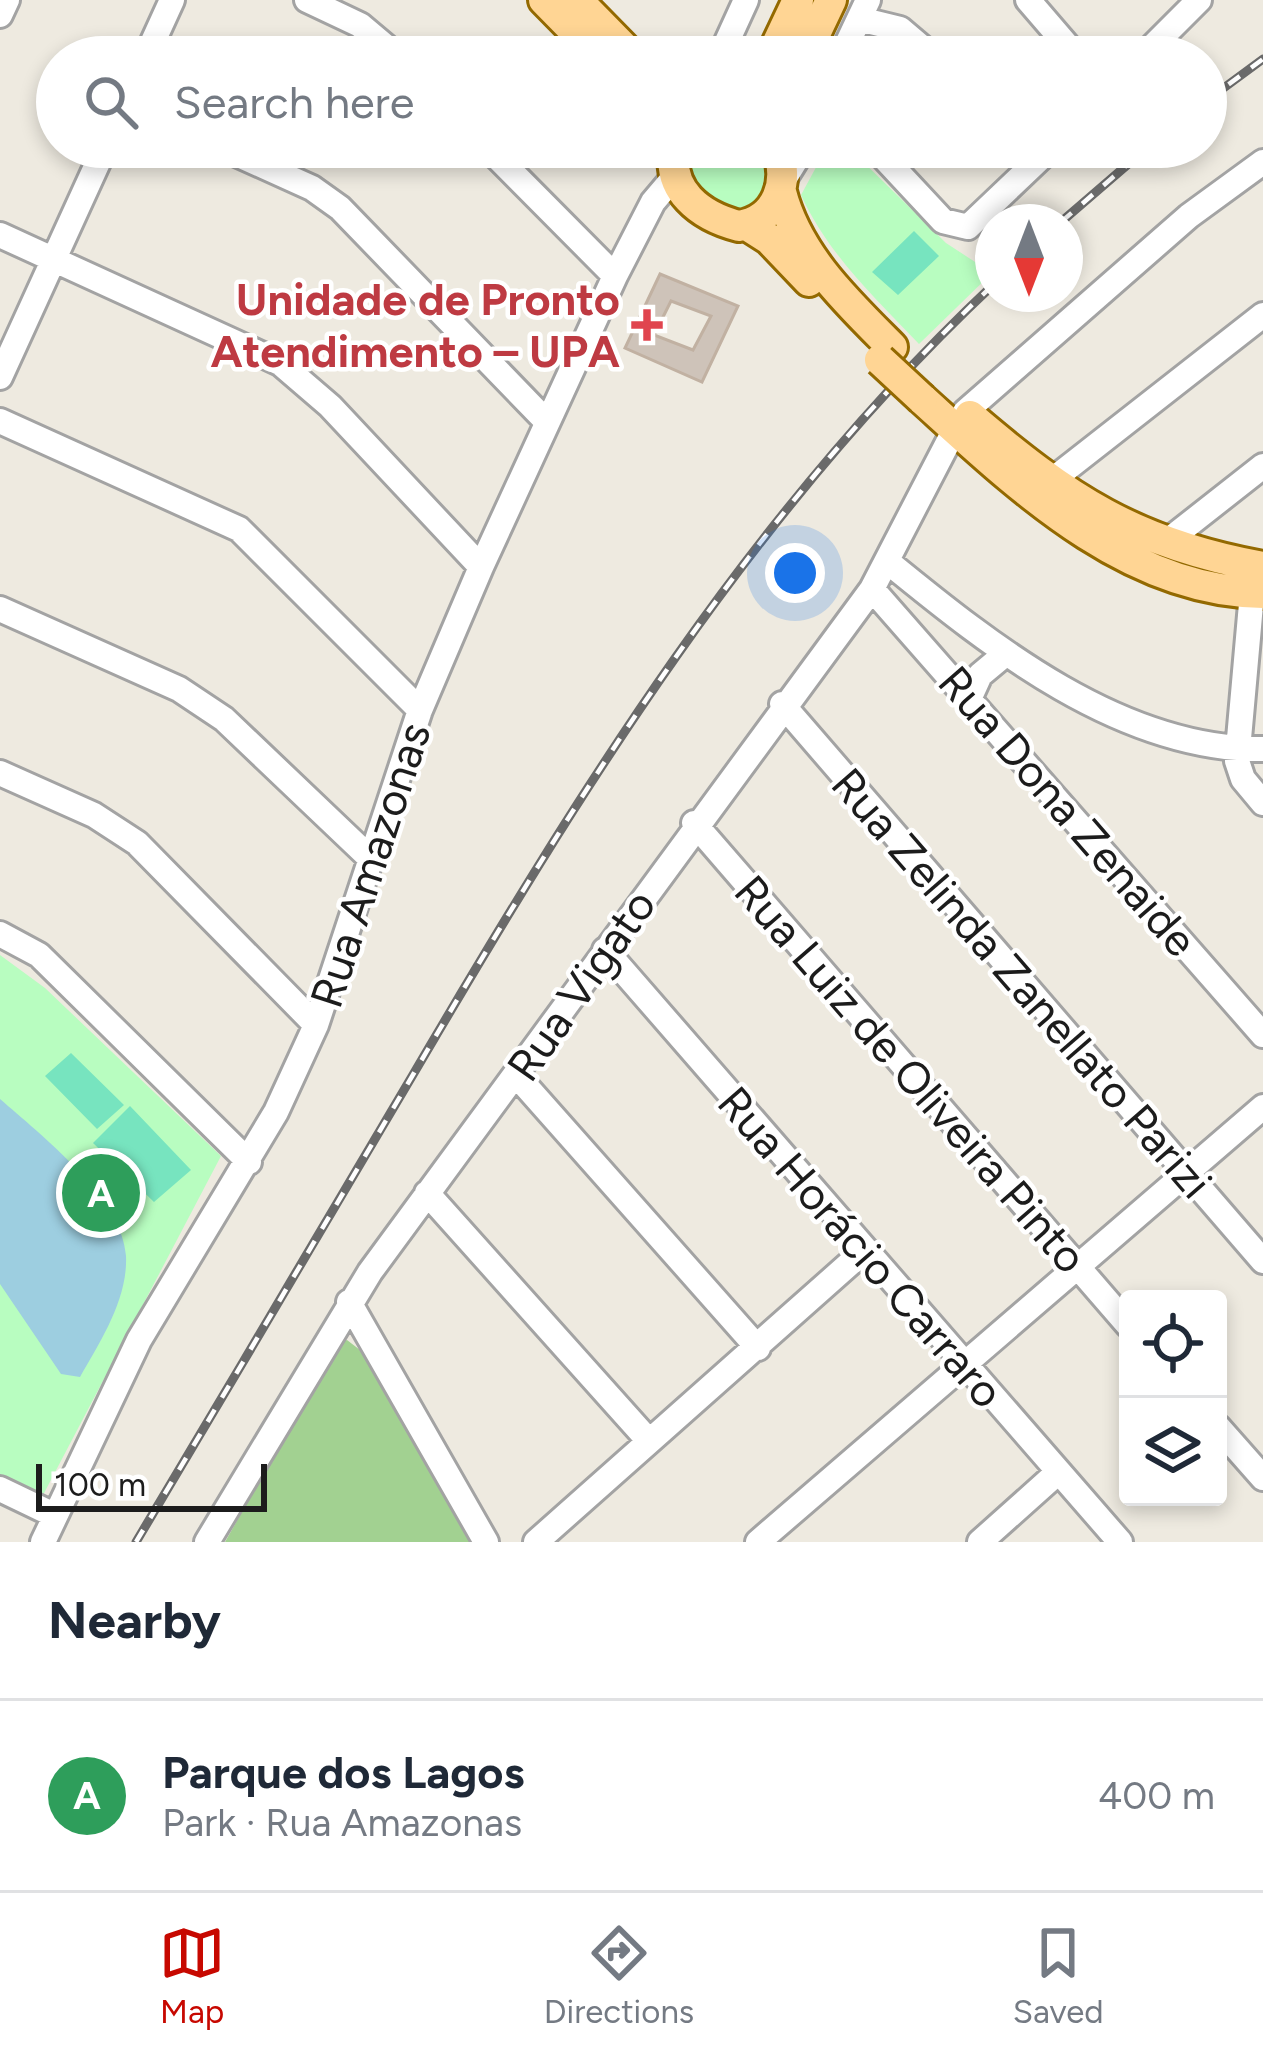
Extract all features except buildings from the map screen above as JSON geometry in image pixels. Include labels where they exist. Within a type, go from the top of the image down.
[{"type":"main road","points":[[544,0],[579,36]]},
{"type":"main road","points":[[577,0],[612,36]]},
{"type":"main road","points":[[781,36],[799,0]]},
{"type":"main road","points":[[814,36],[831,0]]},
{"type":"main road","points":[[677,168],[689,200],[709,214],[747,225],[793,262],[1070,524],[1128,557],[1259,584]]},
{"type":"main road","points":[[747,225],[773,206],[785,168]]},
{"type":"main road","points":[[787,168],[788,220],[886,353]]},
{"type":"main road","points":[[960,420],[1126,528],[1259,584]]},
{"type":"street","points":[[0,15],[7,0]]},
{"type":"street","points":[[156,36],[172,0]]},
{"type":"street","points":[[307,0],[373,36]]},
{"type":"street","points":[[730,36],[746,0]]},
{"type":"street","points":[[1028,0],[1059,36]]},
{"type":"street","points":[[1159,36],[1183,6]]},
{"type":"street","points":[[863,9],[908,36]]},
{"type":"street","name":"Rua Vigato","points":[[207,1542],[349,1302],[782,704],[872,589],[960,420],[1157,243],[1263,162]]},
{"type":"street","points":[[0,377],[96,168]]},
{"type":"street","points":[[268,168],[312,188],[340,208],[548,422]]},
{"type":"street","points":[[508,168],[615,277]]},
{"type":"street","name":"Rua Amazonas","points":[[43,1542],[52,1514],[139,1340],[198,1236],[249,1162],[316,1025],[420,710],[481,567],[668,168]]},
{"type":"street","points":[[894,168],[943,221],[968,227],[981,219],[1023,168]]},
{"type":"street","points":[[0,235],[280,363],[330,406],[481,567]]},
{"type":"street","points":[[1051,481],[1263,315]]},
{"type":"street","points":[[0,421],[239,530],[420,710]]},
{"type":"street","points":[[1165,543],[1263,466]]},
{"type":"street","points":[[888,562],[1004,655],[1123,717],[1250,749]]},
{"type":"street","points":[[1259,584],[1250,749],[1243,779],[1263,803]]},
{"type":"street","name":"Rua Dona Zenaide","points":[[872,589],[1263,1035]]},
{"type":"street","points":[[0,609],[179,689],[224,719],[370,860]]},
{"type":"street","points":[[970,697],[980,675],[1004,655]]},
{"type":"street","name":"Rua Zelinda Zanellato Parizi","points":[[782,704],[1263,1261]]},
{"type":"street","points":[[0,773],[94,815],[137,843],[316,1025]]},
{"type":"street","name":"Rua Luiz de Oliveira Pinto","points":[[694,824],[1119,1315]]},
{"type":"street","points":[[0,934],[39,955],[249,1162]]},
{"type":"street","name":"Rua Horácio Carraro","points":[[605,950],[1056,1474],[1120,1542]]},
{"type":"street","points":[[517,1076],[758,1348]]},
{"type":"street","points":[[758,1542],[1263,1107]]},
{"type":"street","points":[[427,1192],[649,1441]]},
{"type":"street","points":[[536,1542],[865,1250]]},
{"type":"street","points":[[349,1302],[486,1542]]},
{"type":"street","points":[[1227,1437],[1263,1478]]},
{"type":"street","points":[[980,1542],[1056,1474]]},
{"type":"street","points":[[0,1489],[52,1514]]},
{"type":"green space","points":[[689,168],[776,168],[760,207],[727,213],[695,192]]},
{"type":"green space","points":[[816,168],[869,168],[946,243],[975,262],[975,290],[919,344],[869,292],[801,195]]},
{"type":"green space","points":[[914,231],[939,256],[898,295],[872,272]]},
{"type":"green space","points":[[0,955],[45,988],[221,1156],[42,1497],[0,1476]]},
{"type":"green space","points":[[71,1053],[124,1105],[97,1129],[45,1076]]},
{"type":"green space","points":[[130,1106],[191,1170],[154,1202],[93,1143]]},
{"type":"green space","points":[[347,1340],[360,1350],[472,1542],[225,1542],[337,1343]]},
{"type":"water","points":[[0,1099],[77,1169],[111,1212],[121,1234],[126,1256],[122,1288],[111,1320],[80,1377],[61,1374],[0,1284]]},
{"type":"railway","points":[[1227,86],[1263,59]]},
{"type":"railway","points":[[1082,204],[1124,168]]},
{"type":"railway","points":[[136,1542],[541,862],[675,658],[824,464],[975,303]]},
{"type":"place","name":"Unidade de Pronto Atendimento – UPA","points":[[647,325]]},
{"type":"place","name":"Parque dos Lagos","points":[[101,1193]]}]
